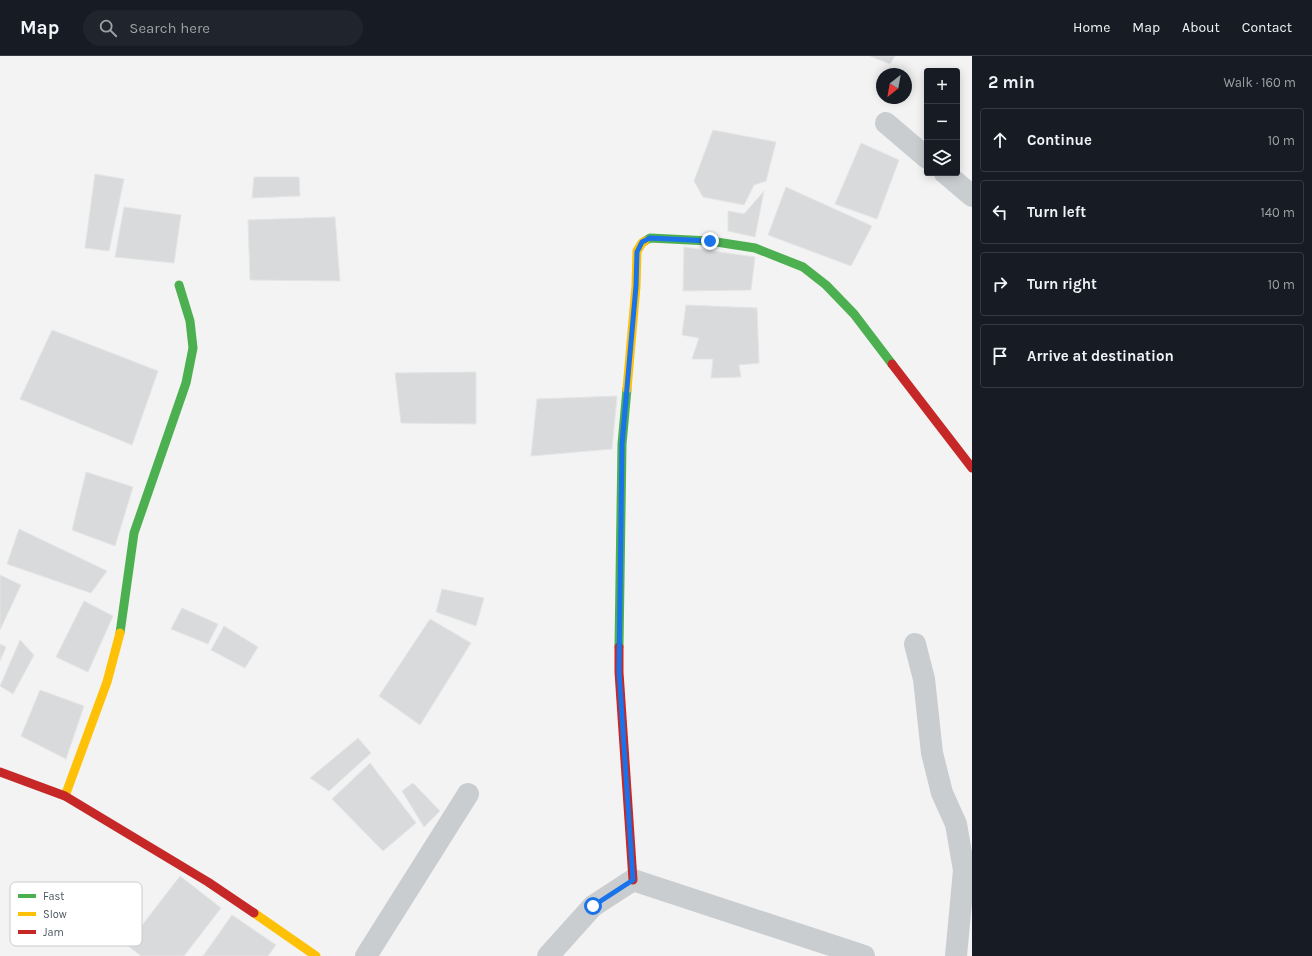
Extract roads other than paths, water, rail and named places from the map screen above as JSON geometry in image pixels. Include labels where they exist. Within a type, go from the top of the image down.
[{"type":"street","points":[[886,123],[924,155]]},
{"type":"street","points":[[949,176],[972,196]]},
{"type":"street","points":[[633,880],[619,672],[619,632],[622,444],[636,286],[637,252],[642,242],[650,238],[710,241],[755,248],[803,267],[826,285],[854,314],[972,468]]},
{"type":"street","points":[[65,796],[107,682],[120,633],[134,533],[187,376],[193,348],[190,321],[179,285]]},
{"type":"street","points":[[915,644],[924,678],[932,753],[942,793],[956,824],[968,864],[956,956]]},
{"type":"street","points":[[0,772],[65,796],[208,882],[316,956]]},
{"type":"street","points":[[366,956],[468,794]]},
{"type":"street","points":[[548,956],[593,906],[633,880]]},
{"type":"street","points":[[633,880],[864,956]]}]
